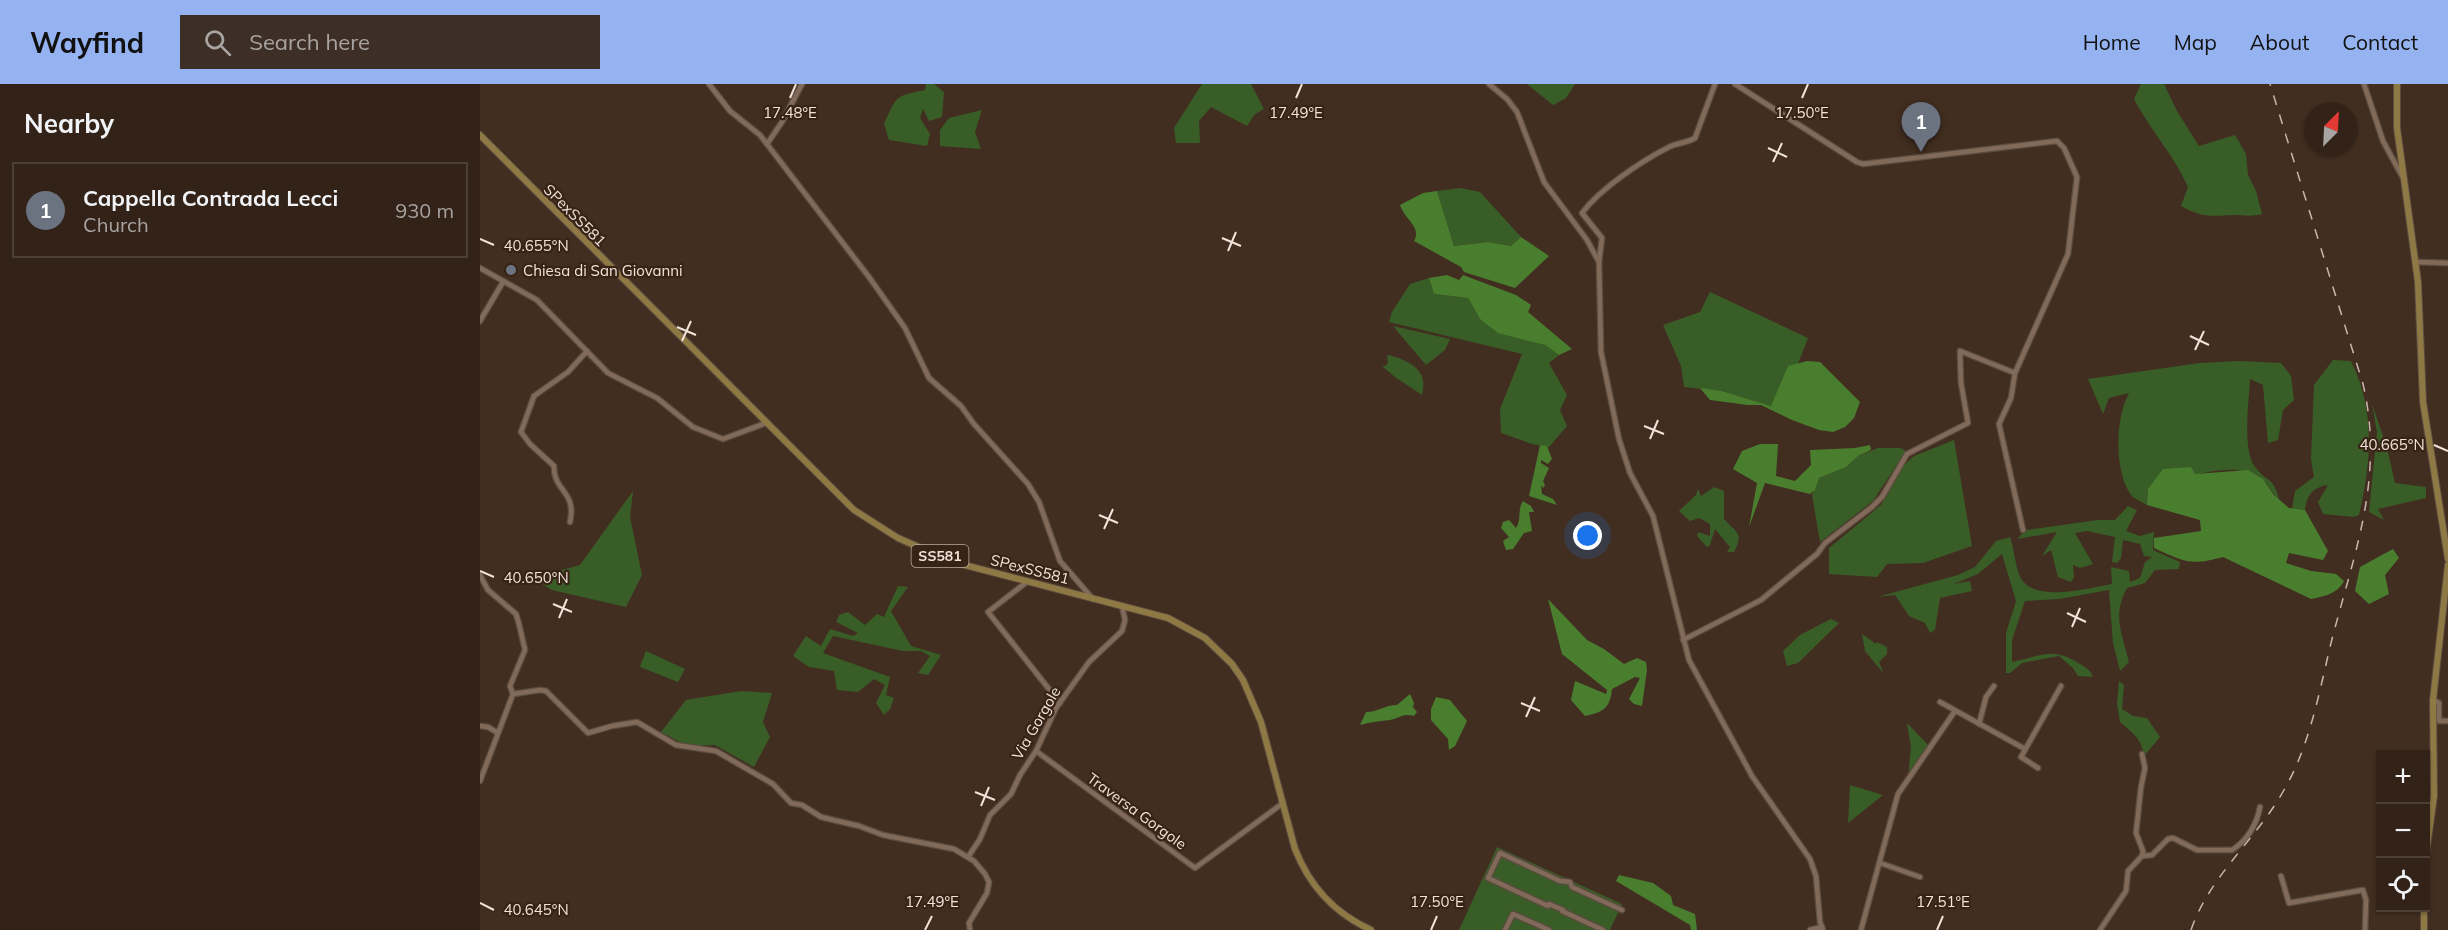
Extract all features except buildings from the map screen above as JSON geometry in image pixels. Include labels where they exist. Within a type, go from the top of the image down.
[{"type":"main road","points":[[2397,84],[2397,128],[2402,176],[2418,282],[2423,402],[2448,559]]},
{"type":"main road","name":"SPexSS581","points":[[480,135],[854,510],[910,544],[953,562],[1168,618],[1189,628],[1211,644],[1232,664],[1243,680],[1261,722],[1295,849],[1314,886],[1341,913],[1371,930]]},
{"type":"main road","points":[[2430,825],[2434,796],[2433,700],[2448,565]]},
{"type":"main road","points":[[2424,912],[2424,930]]},
{"type":"street","points":[[709,84],[730,111],[760,135],[899,320],[929,378],[961,406],[1034,492],[1060,561],[1093,599]]},
{"type":"street","points":[[767,144],[782,123],[802,84]]},
{"type":"street","points":[[1489,84],[1507,99],[1517,112],[1544,182],[1587,240],[1599,262]]},
{"type":"street","points":[[1567,214],[1582,213],[1599,194],[1616,181],[1671,145],[1685,144],[1695,138],[1715,84]]},
{"type":"street","points":[[1735,84],[1863,164],[2060,142],[2077,177],[2068,254],[2014,373],[2011,398],[1999,424],[2023,530]]},
{"type":"street","points":[[2364,84],[2383,141],[2402,176]]},
{"type":"street","points":[[1582,213],[1602,238],[1599,262],[1601,352],[1615,418],[1630,473],[1653,516],[1689,660],[1752,776],[1810,859],[1815,876],[1822,928],[1810,930]]},
{"type":"street","points":[[2416,262],[2448,263]]},
{"type":"street","points":[[480,268],[537,300],[608,373],[657,398],[693,427],[723,439],[766,423]]},
{"type":"street","points":[[480,321],[503,282]]},
{"type":"street","points":[[570,522],[573,510],[555,480],[554,466],[530,444],[521,432],[534,396],[568,372],[587,351]]},
{"type":"street","points":[[1683,640],[1761,600],[1817,554],[1825,543],[1882,497],[1907,454],[1968,423],[1961,383],[1960,351],[2014,373]]},
{"type":"street","points":[[480,575],[488,590],[516,614],[525,650],[510,688],[513,694],[480,781]]},
{"type":"street","points":[[1028,581],[988,612],[1060,703]]},
{"type":"street","name":"Via Gorgole","points":[[968,857],[990,815],[1011,794],[1060,703],[1089,662],[1122,631],[1125,620],[1122,606]]},
{"type":"street","points":[[1980,724],[1986,697],[1994,686]]},
{"type":"street","points":[[2038,768],[2021,758],[2061,686]]},
{"type":"street","points":[[513,694],[546,691],[588,733],[637,722],[676,745],[716,751],[773,784],[791,803],[802,805],[821,817],[859,826],[883,835],[943,846],[968,857],[980,867],[989,882],[987,893],[969,923],[970,930]]},
{"type":"street","points":[[2433,700],[2439,703],[2439,722],[2448,721]]},
{"type":"street","points":[[1940,702],[2025,749]]},
{"type":"street","points":[[1861,930],[1898,794],[1956,711]]},
{"type":"street","points":[[480,726],[488,727],[498,733]]},
{"type":"street","name":"Traversa Gorgole","points":[[1035,751],[1195,868],[1283,803]]},
{"type":"street","points":[[2100,930],[2126,891],[2128,871],[2142,856],[2143,851],[2136,833],[2145,768],[2142,754]]},
{"type":"street","points":[[2142,856],[2152,855],[2168,839],[2173,838],[2198,850],[2232,850],[2244,840],[2255,824],[2260,807]]},
{"type":"street","points":[[1599,929],[1563,910],[1549,904],[1548,906],[1488,878],[1500,853],[1560,882],[1569,880],[1572,887],[1622,910]]},
{"type":"street","points":[[1880,863],[1920,877]]},
{"type":"street","points":[[2281,876],[2289,903],[2362,890],[2366,900],[2366,930]]},
{"type":"street","points":[[1505,930],[1513,914],[1547,930]]},
{"type":"green space","points":[[926,84],[934,84],[944,92],[942,117],[929,121],[923,109],[920,118],[930,134],[927,146],[889,140],[884,124],[895,103],[902,96],[925,90]]},
{"type":"green space","points":[[1202,84],[1251,84],[1264,109],[1255,114],[1247,126],[1211,107],[1199,121],[1200,143],[1176,143],[1174,128]]},
{"type":"green space","points":[[1527,84],[1575,84],[1566,98],[1553,105]]},
{"type":"green space","points":[[2141,84],[2164,84],[2177,111],[2199,146],[2235,135],[2246,154],[2248,175],[2256,191],[2262,214],[2207,215],[2195,213],[2181,206],[2188,187],[2176,164],[2134,99]]},
{"type":"green space","points":[[982,110],[975,132],[981,149],[940,146],[940,130],[949,118]]},
{"type":"green space","points":[[1461,188],[1480,192],[1521,237],[1511,246],[1488,242],[1454,246],[1437,191]]},
{"type":"green space","points":[[1437,191],[1454,246],[1488,242],[1511,246],[1521,237],[1549,256],[1515,288],[1464,272],[1461,267],[1414,241],[1416,232],[1400,205],[1423,193]]},
{"type":"green space","points":[[1447,275],[1459,280],[1463,275],[1516,295],[1531,305],[1528,312],[1572,349],[1559,355],[1545,345],[1498,333],[1480,319],[1468,298],[1434,294],[1429,278]]},
{"type":"green space","points":[[1429,278],[1434,294],[1468,298],[1480,319],[1522,338],[1545,345],[1559,355],[1549,363],[1567,395],[1560,410],[1567,426],[1549,447],[1532,444],[1501,433],[1500,409],[1522,354],[1389,322],[1392,312],[1410,284]]},
{"type":"green space","points":[[1710,292],[1808,338],[1798,364],[1793,366],[1771,406],[1722,391],[1684,387],[1681,366],[1663,325],[1700,312]]},
{"type":"green space","points":[[1393,326],[1450,339],[1445,350],[1426,365]]},
{"type":"green space","points":[[1387,356],[1404,360],[1416,368],[1423,379],[1422,395],[1382,366],[1388,363]]},
{"type":"green space","points":[[2333,360],[2351,361],[2359,380],[2368,418],[2366,476],[2359,515],[2354,517],[2323,514],[2318,502],[2328,485],[2312,493],[2307,500],[2305,510],[2292,509],[2295,491],[2314,477],[2311,459],[2314,385]]},
{"type":"green space","points":[[1807,361],[1820,362],[1860,402],[1854,418],[1845,427],[1833,432],[1819,430],[1761,405],[1710,400],[1700,388],[1722,391],[1771,406],[1788,366]]},
{"type":"green space","points":[[2238,361],[2281,363],[2291,376],[2294,400],[2283,410],[2278,440],[2268,443],[2263,385],[2250,379],[2247,437],[2251,459],[2259,472],[2275,487],[2279,500],[2261,478],[2250,472],[2237,470],[2206,473],[2148,489],[2147,505],[2131,495],[2125,485],[2118,444],[2121,416],[2129,393],[2109,398],[2103,414],[2088,379],[2200,363]]},
{"type":"green space","points":[[2372,404],[2387,448],[2395,483],[2426,487],[2426,498],[2378,509],[2384,520],[2369,512],[2377,432]]},
{"type":"green space","points":[[1954,440],[1972,546],[1923,563],[1887,564],[1877,577],[1829,574],[1829,548],[1881,505],[1904,465],[1914,456]]},
{"type":"green space","points":[[1760,444],[1778,444],[1776,476],[1795,481],[1811,465],[1810,450],[1870,445],[1871,450],[1858,456],[1846,467],[1819,478],[1815,490],[1810,494],[1765,483],[1749,527],[1757,483],[1733,469],[1742,451]]},
{"type":"green space","points":[[1540,445],[1547,446],[1552,459],[1548,464],[1541,460],[1541,463],[1549,468],[1543,481],[1545,485],[1543,488],[1541,485],[1542,494],[1553,499],[1557,505],[1529,496]]},
{"type":"green space","points":[[1878,448],[1900,448],[1906,451],[1873,501],[1820,542],[1812,495],[1819,478],[1846,467],[1858,456]]},
{"type":"green space","points":[[2191,467],[2195,474],[2248,470],[2263,479],[2274,495],[2289,508],[2305,510],[2328,551],[2323,560],[2289,553],[2286,563],[2311,571],[2336,574],[2344,581],[2338,589],[2330,594],[2311,599],[2223,557],[2195,562],[2173,557],[2154,548],[2154,538],[2201,531],[2200,520],[2147,505],[2148,489],[2163,469]]},
{"type":"green space","points":[[1714,487],[1724,491],[1724,519],[1739,537],[1734,552],[1727,552],[1730,547],[1715,529],[1710,545],[1707,547],[1697,536],[1698,532],[1710,536],[1710,524],[1699,518],[1690,521],[1679,511],[1696,495],[1698,489],[1701,496]]},
{"type":"green space","points":[[633,491],[630,517],[642,575],[626,607],[552,590],[541,583],[551,573],[580,565]]},
{"type":"green space","points":[[1523,501],[1531,506],[1534,512],[1529,512],[1532,531],[1524,533],[1513,549],[1506,550],[1503,541],[1509,537],[1501,528],[1503,522],[1509,520],[1516,528]]},
{"type":"green space","points":[[2128,506],[2137,510],[2126,531],[2140,536],[2154,532],[2153,550],[2180,562],[2179,569],[2155,570],[2145,583],[2127,588],[2122,598],[2119,616],[2129,662],[2120,671],[2113,643],[2109,590],[2059,599],[2025,601],[2012,640],[2012,662],[2047,654],[2062,655],[2085,667],[2093,677],[2078,676],[2073,668],[2059,656],[2022,663],[2010,673],[2006,673],[2006,633],[2016,601],[2002,554],[1978,574],[1953,584],[1970,581],[1972,591],[1940,598],[1935,630],[1930,633],[1925,623],[1909,616],[1895,595],[1877,597],[1958,575],[1975,567],[1996,541],[2010,537],[2019,574],[2025,583],[2035,589],[2061,592],[2112,584],[2111,567],[2129,571],[2130,582],[2140,578],[2145,562],[2152,557],[2144,556],[2140,544],[2123,540],[2121,558],[2117,563],[2112,562],[2115,537],[2087,531],[2075,533],[2093,564],[2080,568],[2073,565],[2074,577],[2071,582],[2058,577],[2051,550],[2042,556],[2057,532],[2017,539],[2026,530],[2098,520],[2115,520]]},
{"type":"green space","points":[[2393,549],[2399,558],[2385,575],[2389,594],[2369,604],[2355,591],[2360,567]]},
{"type":"green space","points":[[898,586],[908,587],[891,611],[911,646],[941,655],[928,675],[918,673],[930,656],[921,651],[903,651],[833,636],[823,653],[890,677],[886,695],[894,698],[890,709],[884,715],[876,703],[885,685],[874,679],[858,692],[837,690],[834,671],[809,667],[793,656],[806,636],[821,646],[830,629],[853,636],[858,633],[836,622],[839,615],[848,612],[865,625],[877,614],[884,617]]},
{"type":"green space","points":[[1548,599],[1587,640],[1624,664],[1637,658],[1646,662],[1642,706],[1634,704],[1629,699],[1640,678],[1635,677],[1612,689],[1609,701],[1604,708],[1597,713],[1585,716],[1571,700],[1575,681],[1606,694],[1607,690],[1562,654]]},
{"type":"green space","points":[[1831,619],[1839,623],[1798,663],[1787,666],[1783,651],[1800,635]]},
{"type":"green space","points":[[1862,634],[1876,644],[1877,642],[1887,647],[1887,654],[1879,662],[1884,674],[1865,651]]},
{"type":"green space","points":[[646,651],[685,669],[678,682],[640,667]]},
{"type":"green space","points":[[2119,681],[2124,685],[2122,709],[2133,716],[2147,718],[2160,737],[2144,756],[2139,740],[2120,722],[2117,704]]},
{"type":"green space","points":[[741,691],[772,693],[763,722],[770,737],[754,767],[715,745],[687,746],[661,732],[686,700]]},
{"type":"green space","points":[[1410,694],[1414,703],[1413,707],[1417,712],[1414,716],[1404,715],[1360,725],[1366,712],[1397,705]]},
{"type":"green space","points":[[1436,697],[1450,700],[1467,721],[1455,746],[1449,750],[1448,739],[1431,720],[1431,709]]},
{"type":"green space","points":[[1907,723],[1930,747],[1908,779],[1911,747]]},
{"type":"green space","points":[[1850,785],[1883,795],[1848,823]]},
{"type":"green space","points":[[1497,847],[1622,904],[1610,930],[1459,930]]},
{"type":"green space","points":[[1619,875],[1653,883],[1671,896],[1673,905],[1695,914],[1697,930],[1691,930],[1690,925],[1616,881]]},
{"type":"railway","points":[[2191,930],[2199,910],[2221,875],[2273,808],[2301,755],[2313,718],[2357,546],[2369,484],[2371,451],[2369,418],[2363,384],[2270,84]]},
{"type":"place","name":"Cappella Contrada Lecci","points":[[1921,152]]},
{"type":"place","name":"Chiesa di San Giovanni","points":[[511,270]]}]
